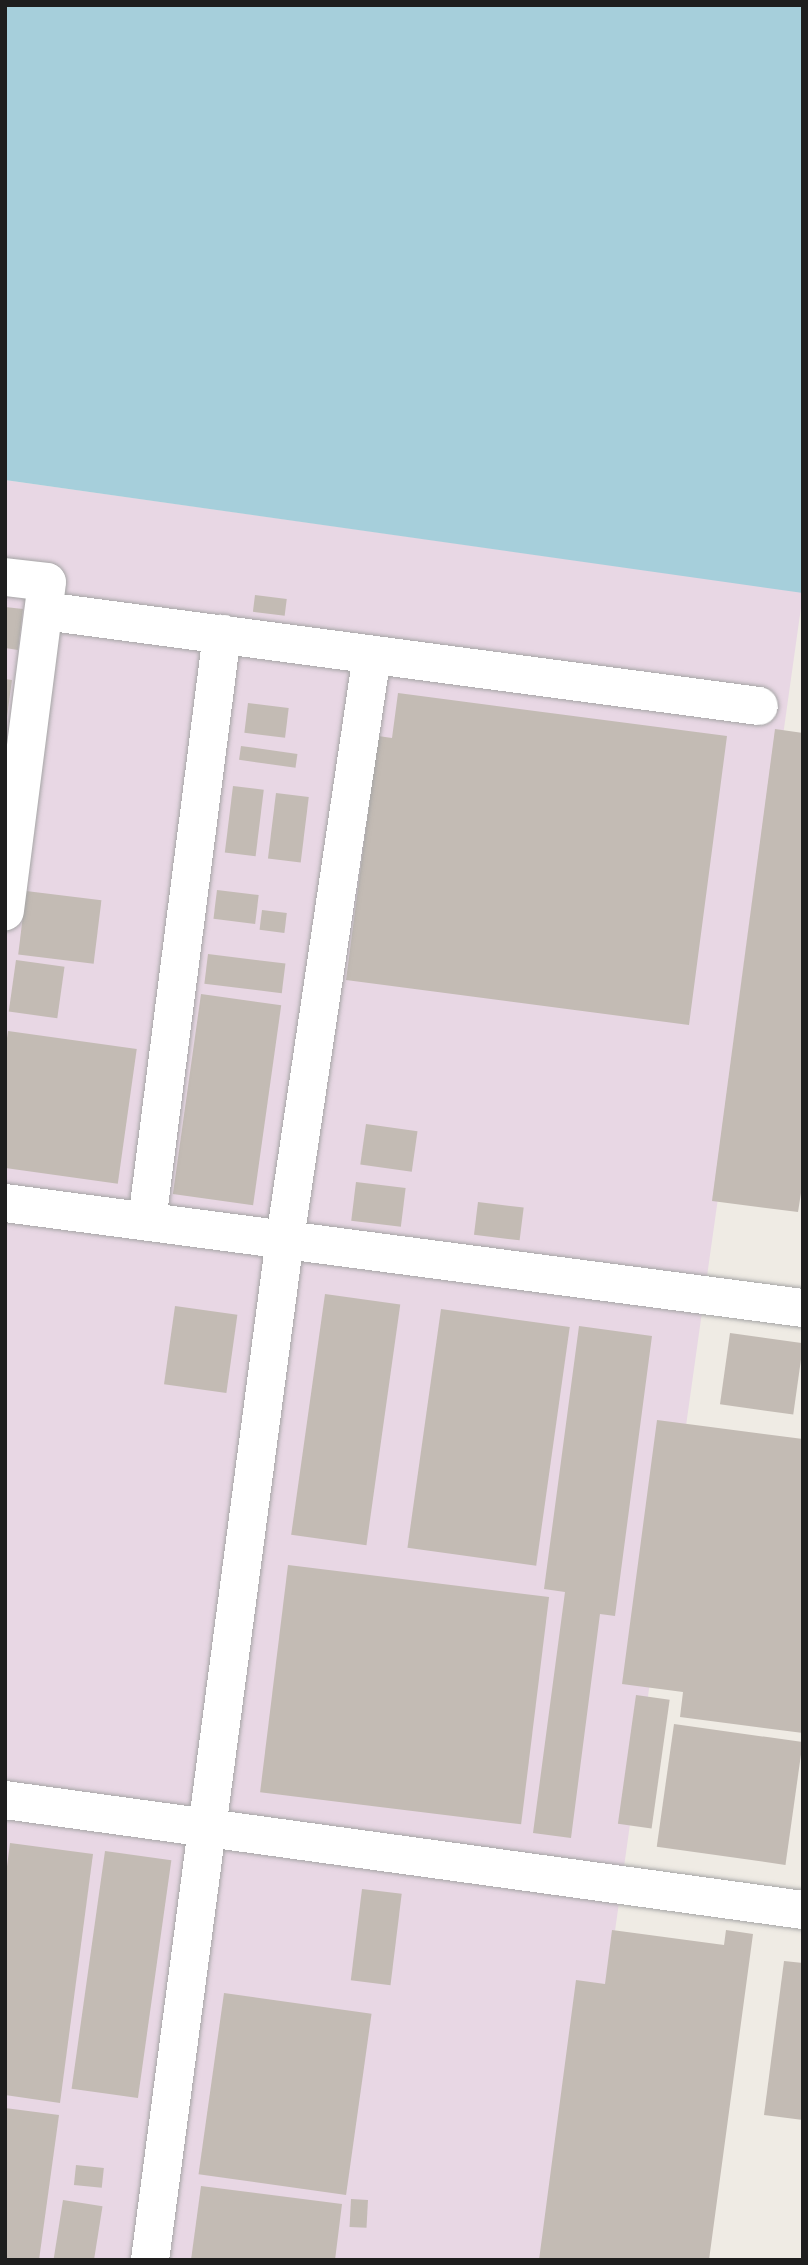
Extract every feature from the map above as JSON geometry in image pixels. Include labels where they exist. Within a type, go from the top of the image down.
[{"type":"lane","points":[[5,577],[47,582],[5,911]]},
{"type":"lane","points":[[44,611],[759,706]]},
{"type":"lane","points":[[147,1221],[222,634]]},
{"type":"lane","points":[[150,2260],[285,1239],[372,655]]},
{"type":"lane","points":[[5,1203],[803,1308]]},
{"type":"lane","points":[[5,1800],[803,1910]]},
{"type":"shaded area","points":[[5,480],[803,592],[569,2260],[5,2260]]},
{"type":"water","points":[[5,5],[803,5],[803,593],[5,480]]},
{"type":"building","points":[[255,595],[287,599],[285,616],[253,612]]},
{"type":"building","points":[[5,607],[23,609],[18,650],[5,648]]},
{"type":"building","points":[[5,679],[12,680],[7,717],[5,717]]},
{"type":"building","points":[[398,693],[727,736],[689,1025],[346,980],[378,736],[392,738]]},
{"type":"building","points":[[248,703],[289,708],[285,738],[244,733]]},
{"type":"building","points":[[775,729],[803,733],[803,1180],[798,1212],[712,1201]]},
{"type":"building","points":[[241,746],[297,754],[295,768],[239,760]]},
{"type":"building","points":[[233,786],[264,790],[256,856],[225,853]]},
{"type":"building","points":[[276,793],[309,797],[301,863],[268,859]]},
{"type":"building","points":[[217,890],[259,895],[255,924],[213,919]]},
{"type":"building","points":[[26,891],[101,900],[94,964],[18,955]]},
{"type":"building","points":[[262,910],[287,913],[284,933],[260,930]]},
{"type":"building","points":[[208,954],[285,964],[282,993],[204,984]]},
{"type":"building","points":[[16,960],[65,967],[57,1018],[9,1011]]},
{"type":"building","points":[[201,994],[281,1005],[253,1205],[173,1194]]},
{"type":"building","points":[[8,1031],[137,1049],[118,1184],[5,1168],[5,1052]]},
{"type":"building","points":[[366,1124],[417,1131],[412,1172],[360,1165]]},
{"type":"building","points":[[356,1182],[406,1188],[401,1227],[351,1221]]},
{"type":"building","points":[[478,1202],[524,1208],[520,1240],[474,1235]]},
{"type":"building","points":[[325,1294],[400,1305],[366,1545],[291,1535]]},
{"type":"building","points":[[175,1306],[237,1315],[226,1393],[164,1384]]},
{"type":"building","points":[[441,1309],[570,1327],[536,1566],[407,1548]]},
{"type":"building","points":[[579,1326],[652,1336],[615,1616],[600,1614],[571,1838],[533,1833],[565,1592],[544,1589]]},
{"type":"building","points":[[730,1333],[803,1343],[793,1415],[720,1404]]},
{"type":"building","points":[[657,1420],[803,1439],[803,1733],[680,1717],[683,1692],[622,1684]]},
{"type":"building","points":[[288,1565],[549,1597],[521,1824],[260,1792]]},
{"type":"building","points":[[636,1695],[670,1700],[652,1828],[618,1824]]},
{"type":"building","points":[[674,1724],[803,1742],[785,1865],[657,1847]]},
{"type":"building","points":[[10,1843],[93,1854],[60,2103],[5,2095],[5,1882]]},
{"type":"building","points":[[105,1851],[171,1860],[138,2098],[72,2089]]},
{"type":"building","points":[[362,1889],[402,1894],[390,1985],[351,1980]]},
{"type":"building","points":[[612,1930],[724,1945],[726,1930],[753,1934],[709,2260],[539,2260],[576,1980],[605,1984]]},
{"type":"building","points":[[784,1961],[803,1963],[803,2120],[764,2115]]},
{"type":"building","points":[[224,1993],[372,2014],[346,2195],[199,2174]]},
{"type":"building","points":[[5,2108],[59,2115],[39,2260],[5,2260]]},
{"type":"building","points":[[76,2165],[104,2168],[102,2188],[74,2185]]},
{"type":"building","points":[[201,2186],[342,2204],[335,2260],[191,2260]]},
{"type":"building","points":[[351,2199],[368,2200],[367,2228],[350,2227]]},
{"type":"building","points":[[63,2200],[103,2206],[94,2260],[53,2260]]}]
